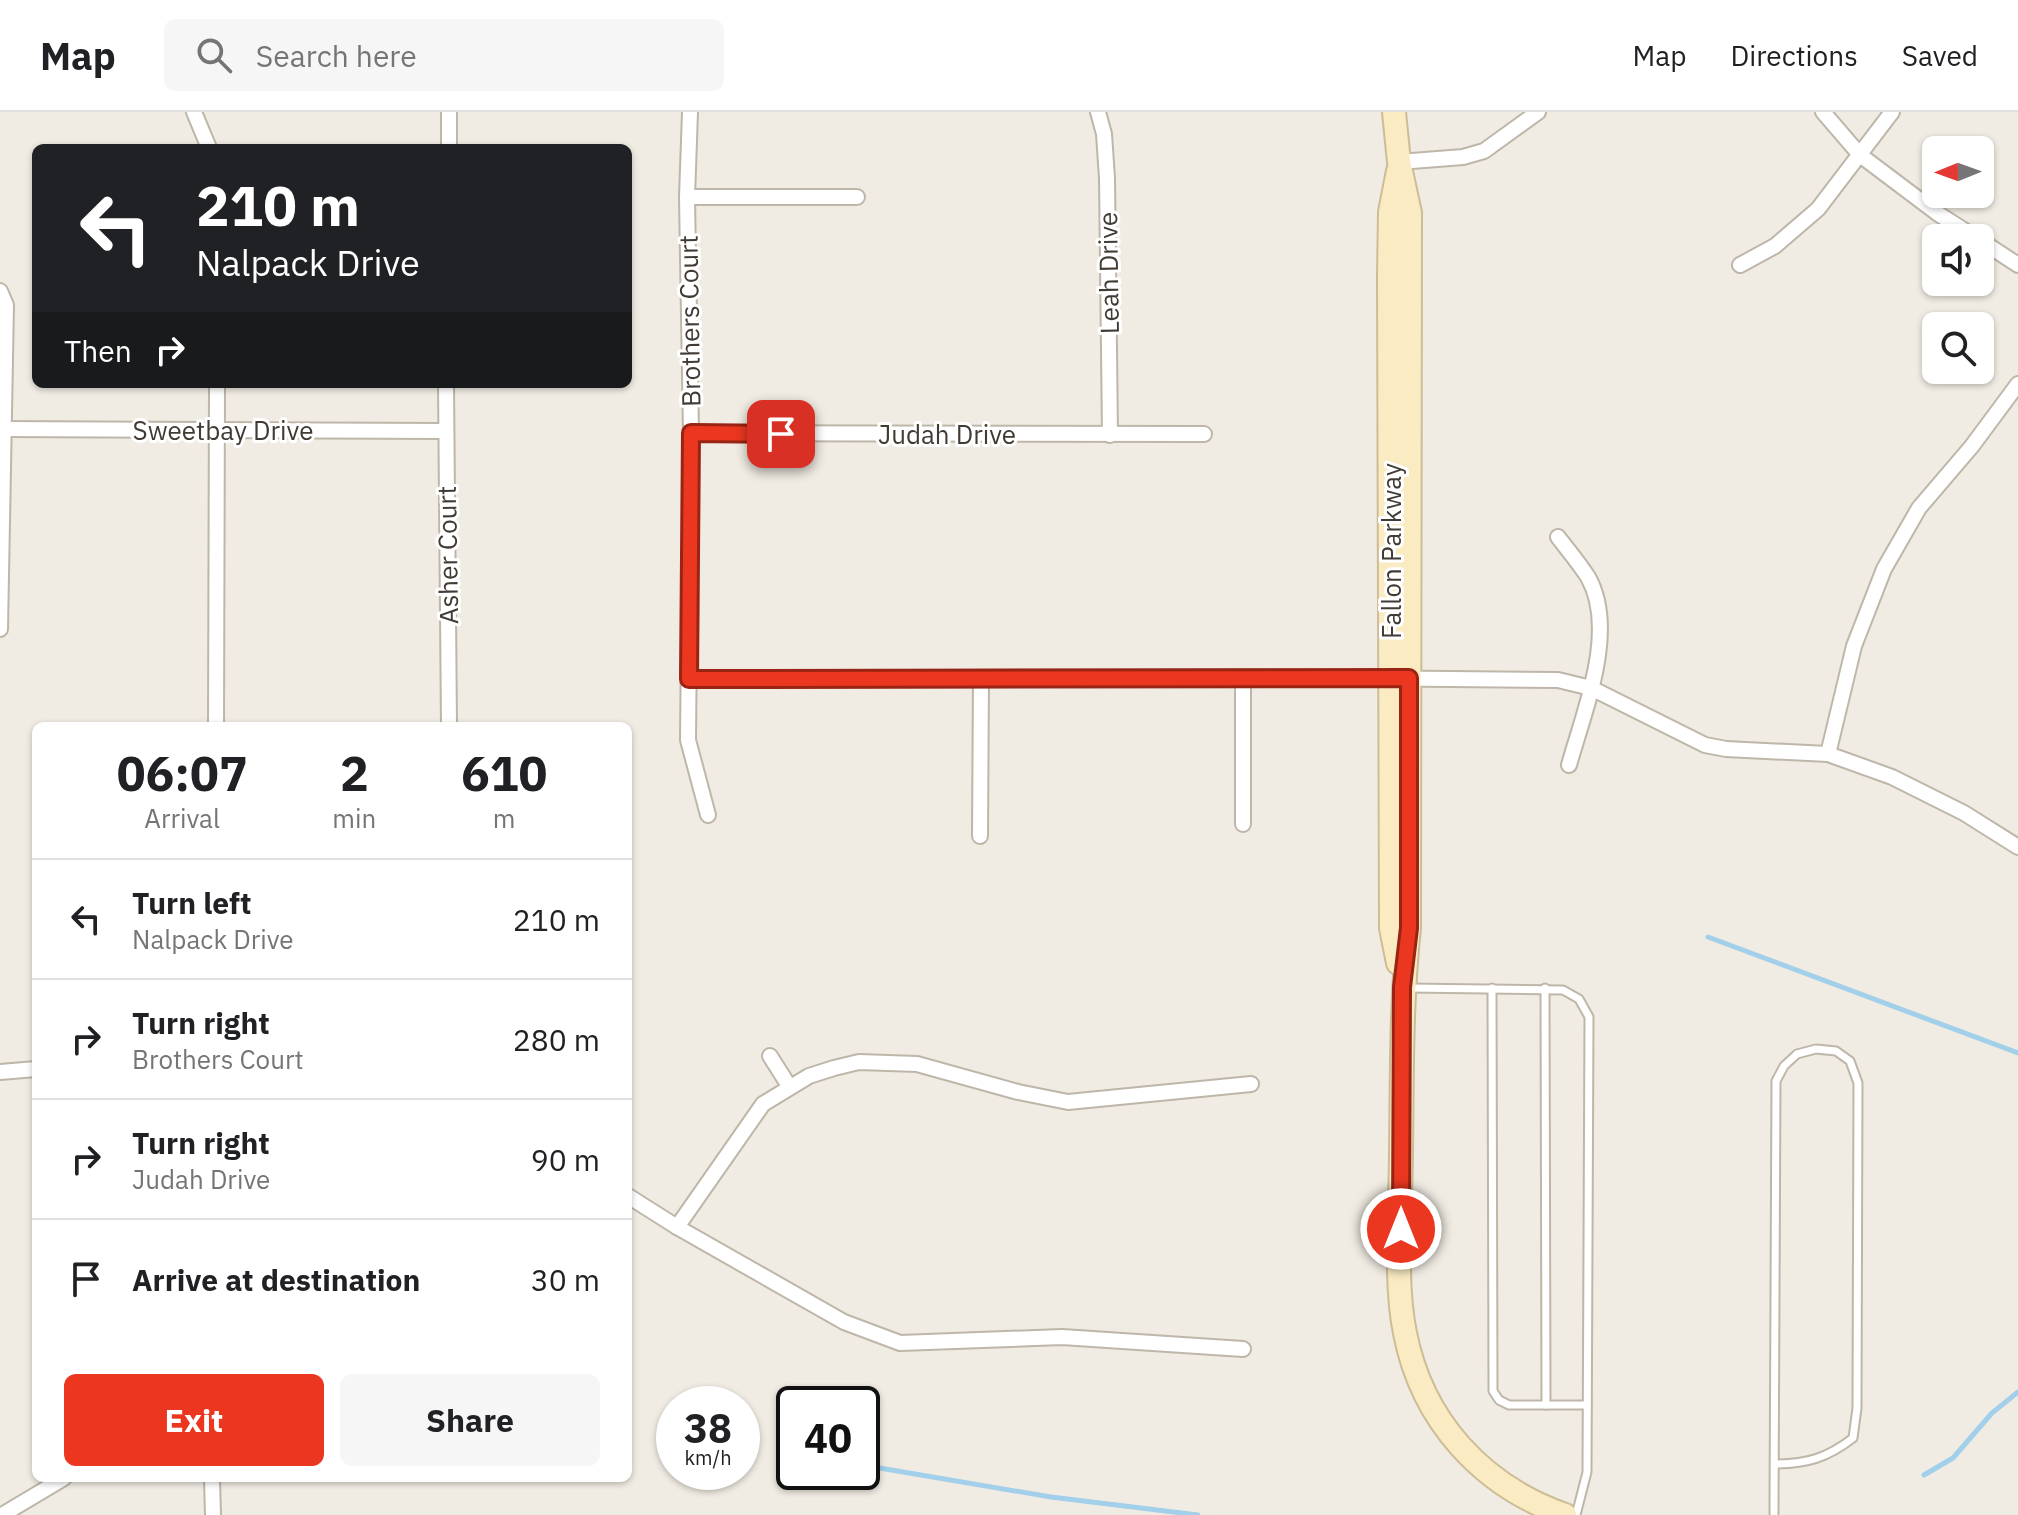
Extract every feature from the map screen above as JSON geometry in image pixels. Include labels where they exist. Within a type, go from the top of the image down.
[{"type":"street","points":[[194,112],[207,144]]},
{"type":"street","points":[[449,112],[449,144]]},
{"type":"street","name":"Brothers Court","points":[[690,112],[687,197],[691,433],[688,740],[708,815]]},
{"type":"street","name":"Leah Drive","points":[[1098,112],[1104,134],[1107,178],[1110,435]]},
{"type":"street","name":"Fallon Parkway","points":[[1394,112],[1399,162],[1390,212],[1400,678],[1391,928],[1402,987],[1401,1292],[1404,1332],[1416,1373],[1441,1423],[1466,1454],[1498,1483],[1536,1505],[1565,1515]]},
{"type":"street","points":[[1399,162],[1463,157],[1484,151],[1538,112]]},
{"type":"street","points":[[1823,112],[1860,155],[1954,224]]},
{"type":"street","points":[[1740,265],[1775,246],[1818,209],[1892,112]]},
{"type":"street","points":[[687,197],[857,197]]},
{"type":"street","points":[[1994,249],[2018,265]]},
{"type":"street","points":[[0,291],[6,305],[0,629]]},
{"type":"street","points":[[1828,754],[1854,646],[1884,569],[1919,508],[1972,446],[2018,384]]},
{"type":"street","points":[[216,722],[217,388]]},
{"type":"street","name":"Asher Court","points":[[446,388],[449,722]]},
{"type":"street","name":"Sweetbay Drive","points":[[2,428],[445,431]]},
{"type":"street","name":"Judah Drive","points":[[691,433],[1204,434]]},
{"type":"street","points":[[1558,537],[1589,579],[1599,617],[1600,655],[1569,765]]},
{"type":"street","points":[[1243,677],[1243,824]]},
{"type":"street","points":[[689,679],[1243,677],[1558,680],[1591,688],[1705,745],[1726,749],[1828,754],[1892,777],[1964,813],[2018,847]]},
{"type":"street","points":[[980,836],[981,678]]},
{"type":"street","points":[[770,1056],[789,1086]]},
{"type":"street","points":[[677,1227],[763,1104],[809,1076],[859,1062],[917,1064],[1018,1092],[1068,1102],[1251,1084]]},
{"type":"street","points":[[0,1072],[32,1069]]},
{"type":"street","points":[[632,1199],[844,1322],[900,1343],[1062,1337],[1243,1349]]},
{"type":"street","points":[[2,1515],[57,1482]]},
{"type":"street","points":[[212,1482],[213,1515]]},
{"type":"lane","points":[[1402,987],[1563,990],[1579,999],[1589,1017],[1587,1472],[1576,1515]]},
{"type":"lane","points":[[1492,988],[1493,1391],[1499,1400],[1509,1405],[1587,1405]]},
{"type":"lane","points":[[1545,988],[1546,1405]]},
{"type":"lane","points":[[1774,1464],[1791,1464],[1830,1455],[1853,1438],[1857,1408],[1858,1083],[1850,1061],[1836,1051],[1816,1049],[1797,1054],[1784,1066],[1776,1081],[1774,1464],[1774,1515]]},
{"type":"waterway","points":[[1708,937],[2018,1053]]},
{"type":"waterway","points":[[1924,1475],[1953,1458],[1992,1413],[2018,1392]]},
{"type":"waterway","points":[[880,1468],[1051,1497],[1198,1515]]},
{"type":"route","points":[[781,434],[691,433],[689,679],[1409,678],[1409,928],[1402,987],[1401,1229]]}]
